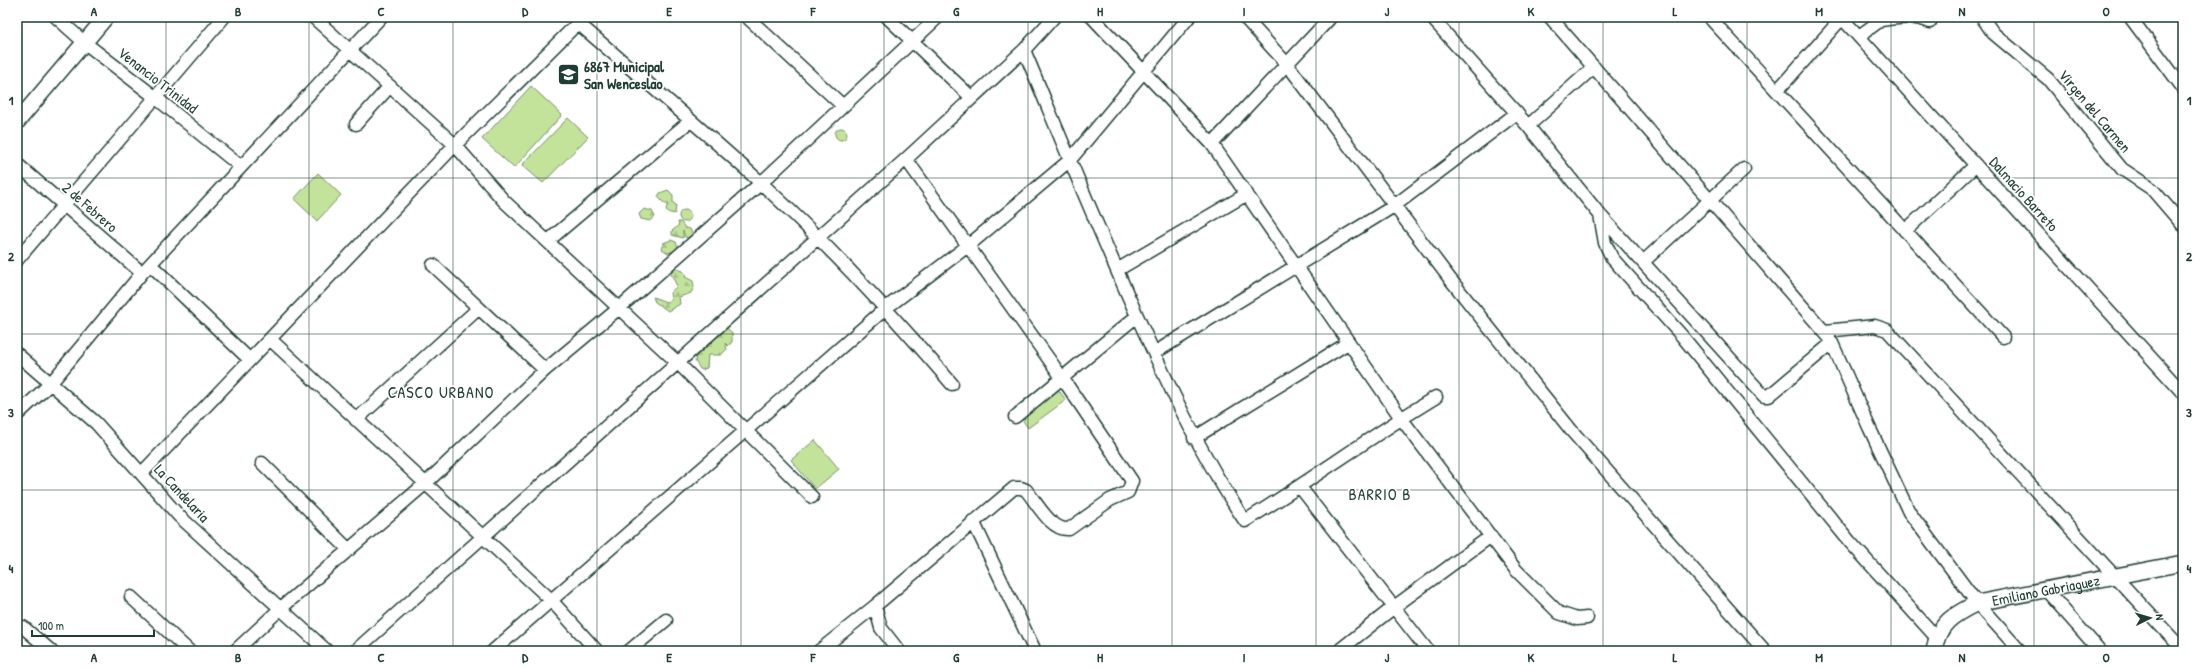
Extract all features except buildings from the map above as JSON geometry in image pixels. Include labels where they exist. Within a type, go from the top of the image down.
[{"type":"main road","points":[[17,122],[106,17]]},
{"type":"main road","name":"Emiliano Gabriaguez","points":[[1935,644],[1947,620],[1977,604],[2117,576],[2182,565]]},
{"type":"street","name":"Venancio Trinidad","points":[[56,17],[85,43],[155,97],[240,166]]},
{"type":"street","points":[[17,260],[65,206],[155,97],[224,17]]},
{"type":"street","points":[[313,17],[456,145],[504,201],[618,309],[679,364],[746,429],[812,497]]},
{"type":"street","points":[[17,415],[51,383],[147,269],[240,166],[381,17]]},
{"type":"street","points":[[747,17],[842,105]]},
{"type":"street","points":[[887,17],[913,40],[972,98]]},
{"type":"street","points":[[235,651],[280,609],[426,483],[545,370],[618,309],[761,182],[938,17]]},
{"type":"street","points":[[355,651],[679,364],[906,159],[1024,50],[1054,17]]},
{"type":"street","points":[[1092,17],[1212,144],[1401,418],[1516,570],[1552,607],[1567,618],[1587,618]]},
{"type":"street","points":[[493,651],[550,599],[886,308],[968,245],[1070,160],[1143,70],[1189,17]]},
{"type":"street","points":[[1244,17],[1287,64],[1394,206],[1571,430],[1765,651]]},
{"type":"street","points":[[1431,17],[1528,126],[1600,215],[1764,396],[1769,396],[1832,343]]},
{"type":"street","points":[[1550,17],[1825,331],[1832,343],[1868,427],[1909,512],[1977,604],[2020,651]]},
{"type":"street","points":[[1709,17],[2003,337]]},
{"type":"street","name":"Virgen del Carmen","points":[[1982,17],[1993,33],[2048,79],[2122,169],[2152,189],[2183,225]]},
{"type":"street","points":[[2130,17],[2183,88]]},
{"type":"street","points":[[1777,91],[1842,18]]},
{"type":"street","name":"Dalmacio Barreto","points":[[1842,18],[2183,393]]},
{"type":"street","points":[[1859,36],[1883,18],[1921,18],[1930,22]]},
{"type":"street","points":[[142,473],[271,340],[456,145],[581,20],[690,121],[761,182],[886,308],[952,384]]},
{"type":"street","points":[[1212,144],[1329,20]]},
{"type":"street","points":[[1024,50],[1117,270],[1154,353],[1194,438],[1217,480],[1244,521],[1300,488],[1401,418],[1436,397]]},
{"type":"street","points":[[1528,126],[1594,67]]},
{"type":"street","points":[[356,124],[390,86]]},
{"type":"street","points":[[1154,353],[1394,206],[1516,113]]},
{"type":"street","points":[[548,242],[690,121]]},
{"type":"street","points":[[819,651],[875,606],[973,521],[1014,488],[1026,490],[1056,526],[1064,530],[1069,529],[1110,500],[1128,492],[1131,478],[1063,379],[906,159]]},
{"type":"street","name":"2 de Febrero","points":[[17,164],[65,206],[147,269],[250,360]]},
{"type":"street","points":[[1905,231],[1976,165]]},
{"type":"street","points":[[1643,262],[1712,201],[1744,169]]},
{"type":"street","points":[[1117,270],[1247,194]]},
{"type":"street","points":[[1600,215],[1605,243],[1612,258],[1682,336],[1935,644]]},
{"type":"street","points":[[433,265],[545,370]]},
{"type":"street","points":[[356,420],[479,308]]},
{"type":"street","points":[[1015,417],[1063,379],[1137,316]]},
{"type":"street","points":[[1825,331],[1875,326],[1887,330],[1984,436],[2117,576],[2183,650]]},
{"type":"street","points":[[271,340],[550,599],[597,651]]},
{"type":"street","points":[[1194,438],[1348,343]]},
{"type":"street","name":"La Candelaria","points":[[17,354],[96,423],[179,516],[327,651]]},
{"type":"street","points":[[262,464],[349,550]]},
{"type":"street","points":[[1300,488],[1428,651]]},
{"type":"street","points":[[973,521],[1035,651]]},
{"type":"street","points":[[1341,650],[1394,607],[1491,536]]},
{"type":"street","points":[[2046,590],[2100,651]]},
{"type":"street","points":[[131,597],[189,651]]},
{"type":"street","points":[[875,606],[881,628],[899,651]]},
{"type":"street","points":[[628,651],[666,620]]},
{"type":"street","points":[[23,627],[51,651]]},
{"type":"green space","points":[[531,86],[562,115],[514,168],[482,139]]},
{"type":"green space","points":[[568,118],[588,137],[543,183],[522,165]]},
{"type":"green space","points":[[841,128],[845,130],[847,134],[845,138],[841,140],[837,138],[835,134],[837,130]]},
{"type":"green space","points":[[318,173],[341,195],[317,221],[294,199]]},
{"type":"green space","points":[[668,190],[673,195],[673,203],[676,205],[675,214],[667,212],[666,208],[669,204],[665,204],[658,197],[660,193]]},
{"type":"green space","points":[[644,209],[652,211],[655,217],[650,221],[641,219],[639,214]]},
{"type":"green space","points":[[687,210],[690,211],[690,221],[683,222],[680,221],[679,214],[680,211]]},
{"type":"green space","points":[[678,222],[681,222],[685,228],[690,229],[693,235],[688,238],[685,237],[683,231],[683,238],[672,235],[672,231],[679,225]]},
{"type":"green space","points":[[671,240],[676,242],[678,247],[674,251],[668,253],[662,249],[663,243]]},
{"type":"green space","points":[[677,269],[683,271],[686,275],[685,277],[693,281],[694,287],[691,293],[679,297],[680,304],[668,311],[655,302],[653,297],[666,302],[671,300],[670,293],[677,286],[670,272]]},
{"type":"green space","points":[[725,326],[732,333],[732,342],[728,346],[725,343],[727,349],[721,355],[708,355],[707,368],[703,369],[704,370],[700,369],[695,361],[697,351],[708,343]]},
{"type":"green space","points":[[1051,380],[1066,400],[1028,428],[1014,408]]},
{"type":"green space","points":[[815,440],[839,469],[815,489],[791,460]]},
{"type":"place","name":"6867 Municipal San Wenceslao","points":[[569,75]]},
{"type":"district","name":"CASCO URBANO","points":[[441,392]]},
{"type":"district","name":"BARRIO B","points":[[1380,494]]}]
